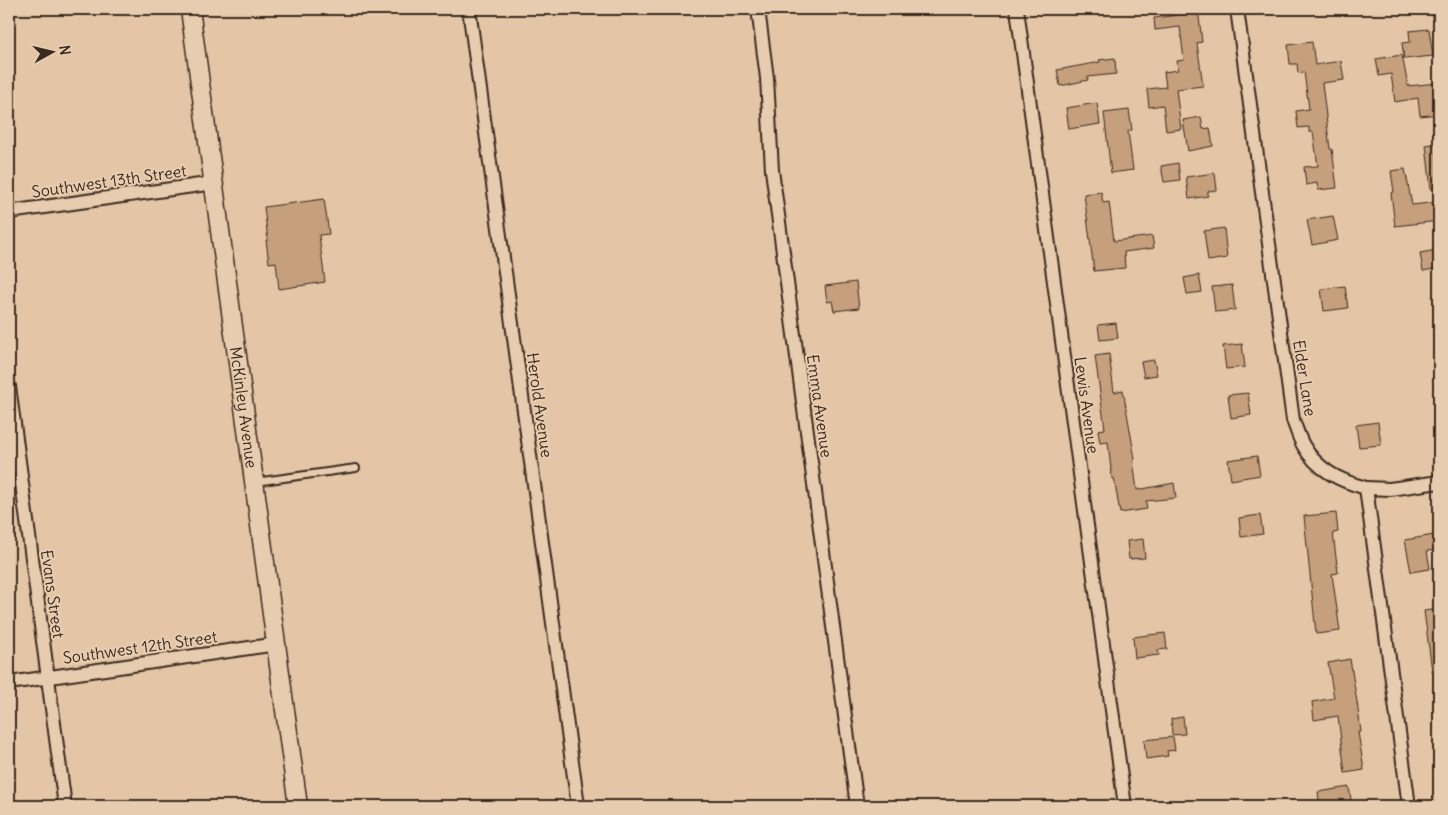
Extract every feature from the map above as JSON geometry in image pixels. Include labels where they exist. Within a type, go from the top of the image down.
[{"type":"main road","name":"McKinley Avenue","points":[[190,9],[298,806]]},
{"type":"street","name":"Herold Avenue","points":[[469,9],[578,806]]},
{"type":"street","name":"Emma Avenue","points":[[758,9],[767,78],[772,170],[857,806]]},
{"type":"street","name":"Lewis Avenue","points":[[1017,9],[1125,806]]},
{"type":"street","name":"Elder Lane","points":[[1237,9],[1293,420],[1303,445],[1321,467],[1344,482],[1366,488]]},
{"type":"street","name":"Southwest 13th Street","points":[[9,212],[214,183]]},
{"type":"street","name":"Evans Street","points":[[9,386],[65,806]]},
{"type":"street","points":[[1409,806],[1366,488],[1390,489],[1439,482]]},
{"type":"street","name":"Southwest 12th Street","points":[[9,683],[277,644]]},
{"type":"lane","points":[[254,482],[356,468]]},
{"type":"building","points":[[1177,9],[1198,9],[1202,42],[1197,43],[1203,86],[1176,89],[1181,129],[1166,131],[1163,105],[1149,107],[1147,89],[1166,87],[1164,72],[1178,70],[1177,61],[1184,60],[1180,27],[1155,30],[1154,18],[1178,15]]},
{"type":"building","points":[[1429,29],[1433,56],[1404,59],[1402,43],[1410,42],[1409,31]]},
{"type":"building","points":[[1312,42],[1315,65],[1341,61],[1344,80],[1322,83],[1337,188],[1318,190],[1317,183],[1306,185],[1304,167],[1318,166],[1313,132],[1309,132],[1309,127],[1298,128],[1296,111],[1309,109],[1304,72],[1298,73],[1297,64],[1290,64],[1288,45]]},
{"type":"building","points":[[1402,55],[1408,86],[1437,83],[1439,114],[1420,116],[1418,98],[1395,102],[1391,74],[1379,76],[1376,59]]},
{"type":"building","points":[[1115,58],[1116,74],[1087,77],[1088,80],[1060,86],[1057,70]]},
{"type":"building","points":[[1097,103],[1100,124],[1069,129],[1066,108]]},
{"type":"building","points":[[1129,110],[1132,130],[1128,131],[1133,170],[1111,173],[1104,113]]},
{"type":"building","points":[[1201,117],[1203,129],[1210,128],[1213,146],[1188,151],[1183,120]]},
{"type":"building","points":[[1439,143],[1439,189],[1431,190],[1426,145]]},
{"type":"building","points":[[1178,163],[1180,180],[1164,182],[1161,166]]},
{"type":"building","points":[[1405,169],[1412,205],[1439,202],[1439,221],[1395,226],[1391,193],[1394,192],[1391,171]]},
{"type":"building","points":[[1215,173],[1217,190],[1208,191],[1208,196],[1189,199],[1186,177]]},
{"type":"building","points":[[1101,192],[1103,203],[1109,202],[1114,241],[1152,236],[1154,248],[1124,252],[1125,268],[1094,271],[1084,194]]},
{"type":"building","points":[[324,199],[329,234],[319,235],[325,282],[279,289],[276,262],[269,263],[264,207]]},
{"type":"building","points":[[1333,216],[1338,240],[1312,245],[1307,220]]},
{"type":"building","points":[[1224,228],[1227,258],[1208,261],[1204,231]]},
{"type":"building","points":[[1436,250],[1439,268],[1423,271],[1420,253]]},
{"type":"building","points":[[1199,275],[1202,292],[1187,294],[1184,278]]},
{"type":"building","points":[[856,282],[859,308],[834,311],[832,301],[827,302],[825,286]]},
{"type":"building","points":[[1232,285],[1235,310],[1215,312],[1212,287]]},
{"type":"building","points":[[1345,286],[1348,308],[1324,311],[1321,289]]},
{"type":"building","points":[[1116,323],[1118,338],[1100,340],[1098,325]]},
{"type":"building","points":[[1242,344],[1245,367],[1226,369],[1223,346]]},
{"type":"building","points":[[1109,354],[1114,392],[1123,390],[1135,459],[1133,460],[1137,490],[1174,483],[1176,498],[1146,501],[1147,509],[1120,513],[1114,478],[1112,479],[1108,442],[1100,443],[1098,430],[1105,429],[1095,356]]},
{"type":"building","points":[[1154,360],[1157,375],[1144,377],[1141,362]]},
{"type":"building","points":[[1248,393],[1251,415],[1231,418],[1228,395]]},
{"type":"building","points":[[1378,422],[1381,445],[1359,447],[1356,425]]},
{"type":"building","points":[[1257,456],[1260,475],[1231,480],[1228,460]]},
{"type":"building","points":[[1336,513],[1338,532],[1333,533],[1338,573],[1332,574],[1340,631],[1316,634],[1304,516]]},
{"type":"building","points":[[1260,515],[1263,534],[1241,537],[1239,518]]},
{"type":"building","points":[[1439,534],[1439,550],[1427,551],[1430,569],[1411,572],[1405,540]]},
{"type":"building","points":[[1143,539],[1145,558],[1129,559],[1127,541]]},
{"type":"building","points":[[1439,609],[1439,671],[1432,671],[1424,611]]},
{"type":"building","points":[[1165,633],[1167,649],[1158,650],[1159,655],[1135,658],[1133,637]]},
{"type":"building","points":[[1350,659],[1361,732],[1358,732],[1364,770],[1345,773],[1338,716],[1314,720],[1312,702],[1334,698],[1328,663]]},
{"type":"building","points":[[1183,717],[1185,734],[1172,735],[1171,719]]},
{"type":"building","points":[[1173,737],[1175,750],[1167,751],[1168,756],[1146,759],[1144,740]]},
{"type":"building","points":[[1349,787],[1352,806],[1320,806],[1318,792]]}]
